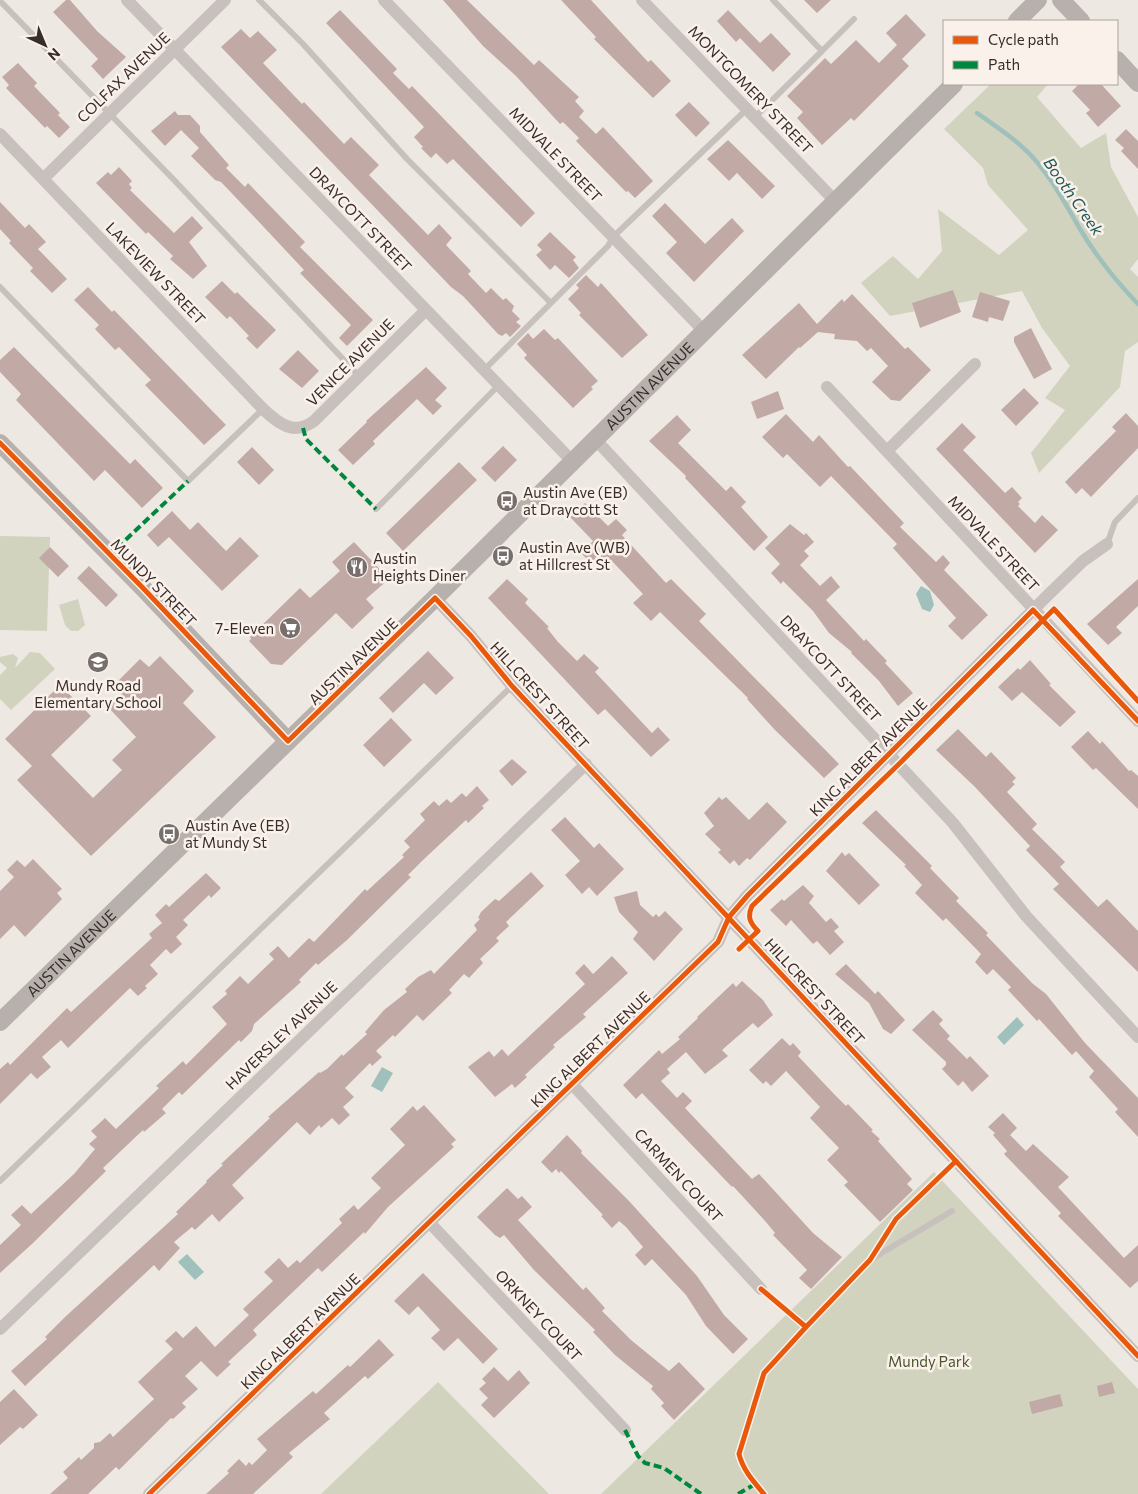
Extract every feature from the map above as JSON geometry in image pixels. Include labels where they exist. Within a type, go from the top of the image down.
[{"type":"main road","points":[[1018,20],[1038,0]]},
{"type":"main road","points":[[1061,0],[1080,20]]},
{"type":"main road","points":[[1118,61],[1138,82]]},
{"type":"main road","name":"AUSTIN AVENUE","points":[[0,1022],[435,598],[953,85]]},
{"type":"main road","name":"MUNDY STREET","points":[[0,444],[142,586],[288,741]]},
{"type":"street","name":"DRAYCOTT STREET","points":[[127,0],[572,461]]},
{"type":"street","name":"COLFAX AVENUE","points":[[43,179],[225,0]]},
{"type":"street","name":"MIDVALE STREET","points":[[384,0],[704,331]]},
{"type":"street","name":"MONTGOMERY STREET","points":[[642,0],[836,202]]},
{"type":"street","name":"LAKEVIEW STREET","points":[[0,134],[263,408],[283,426],[293,429]]},
{"type":"street","name":"VENICE AVENUE","points":[[293,429],[303,428],[314,420],[426,310]]},
{"type":"street","points":[[887,451],[975,364]]},
{"type":"street","name":"MIDVALE STREET","points":[[827,387],[1138,721]]},
{"type":"street","name":"DRAYCOTT STREET","points":[[595,439],[962,832],[1026,916],[1138,1036]]},
{"type":"street","name":"KING ALBERT AVENUE","points":[[150,1494],[718,942],[729,917],[748,894],[1083,561],[1107,544]]},
{"type":"street","name":"HILLCREST STREET","points":[[435,598],[471,636],[512,686],[1138,1356]]},
{"type":"street","name":"HAVERSLEY AVENUE","points":[[0,1329],[586,764]]},
{"type":"street","name":"CARMEN COURT","points":[[572,1084],[761,1289]]},
{"type":"street","name":"ORKNEY COURT","points":[[429,1222],[626,1430]]},
{"type":"lane","points":[[259,0],[303,44],[407,159],[551,303]]},
{"type":"lane","points":[[773,0],[822,51]]},
{"type":"lane","points":[[0,1],[359,376]]},
{"type":"lane","points":[[483,370],[608,246],[613,238],[822,51],[854,19]]},
{"type":"lane","points":[[0,287],[188,481],[263,408]]},
{"type":"lane","points":[[376,509],[498,386]]},
{"type":"lane","name":"KING ALBERT AVENUE","points":[[1107,544],[1115,522],[1138,498]]},
{"type":"lane","points":[[0,1181],[512,686]]},
{"type":"lane","points":[[870,1260],[952,1211]]},
{"type":"green space","points":[[990,85],[1047,85],[1037,97],[1081,148],[1106,133],[1111,167],[1138,217],[1138,259],[1130,269],[1138,277],[1138,342],[1125,351],[1120,387],[1039,473],[1031,453],[1065,410],[1045,398],[1070,366],[1042,328],[1022,291],[890,316],[861,283],[893,256],[918,279],[942,251],[938,209],[999,255],[1028,230],[988,185],[983,168],[944,129]]},
{"type":"green space","points":[[0,536],[50,537],[47,631],[0,630]]},
{"type":"green space","points":[[78,599],[85,625],[78,631],[71,631],[65,625],[59,605]]},
{"type":"green space","points":[[30,652],[40,653],[55,669],[11,710],[0,699],[0,675],[7,668],[0,662],[0,657],[13,654],[18,658],[15,668]]},
{"type":"green space","name":"Mundy Park","points":[[934,1172],[1138,1389],[1138,1494],[601,1494]]},
{"type":"green space","points":[[438,1382],[549,1494],[321,1494]]},
{"type":"water","points":[[921,586],[930,591],[934,605],[930,612],[922,609],[916,594]]},
{"type":"water","points":[[1017,1017],[1024,1025],[1004,1045],[997,1037]]},
{"type":"water","points":[[382,1067],[393,1073],[382,1092],[371,1086]]},
{"type":"water","points":[[187,1254],[204,1272],[195,1280],[178,1262]]},
{"type":"building","points":[[66,0],[70,0],[97,31],[126,57],[103,79],[91,66],[98,59],[53,12]]},
{"type":"building","points":[[443,0],[467,0],[534,65],[539,60],[579,97],[575,101],[584,111],[579,117],[596,134],[603,127],[653,181],[635,198],[628,191],[626,192],[576,141],[579,138],[563,122],[560,124],[516,76],[483,46]]},
{"type":"building","points":[[561,0],[591,0],[648,62],[651,60],[671,81],[653,98],[594,39],[596,37]]},
{"type":"building","points":[[804,0],[831,0],[817,13]]},
{"type":"building","points":[[340,10],[397,69],[393,73],[409,89],[412,86],[535,213],[521,227],[453,159],[447,164],[436,153],[431,158],[421,148],[423,147],[414,137],[424,127],[326,23]]},
{"type":"building","points":[[728,10],[760,43],[771,33],[791,54],[773,72],[740,38],[736,42],[717,21]]},
{"type":"building","points":[[906,14],[926,35],[902,59],[909,66],[854,121],[851,118],[822,145],[797,118],[803,112],[787,96],[825,58],[831,64],[856,40],[879,63],[897,45],[886,33]]},
{"type":"building","points":[[241,29],[250,38],[258,31],[277,50],[263,63],[344,144],[351,137],[379,165],[369,175],[428,235],[439,224],[452,238],[446,245],[471,271],[468,274],[486,293],[491,288],[503,300],[506,298],[514,306],[512,311],[520,319],[516,322],[521,326],[510,337],[506,333],[502,336],[498,334],[463,296],[451,287],[221,47]]},
{"type":"building","points":[[18,63],[37,83],[34,86],[60,113],[58,115],[70,127],[59,138],[47,126],[45,128],[6,88],[9,85],[2,77]]},
{"type":"building","points":[[1078,85],[1102,85],[1121,106],[1098,127],[1086,113],[1090,110],[1072,91]]},
{"type":"building","points":[[689,102],[710,123],[696,137],[675,115]]},
{"type":"building","points":[[175,111],[178,115],[190,115],[200,126],[200,132],[229,165],[226,168],[245,187],[248,183],[305,242],[300,247],[373,320],[347,346],[339,338],[351,325],[300,273],[304,270],[260,223],[221,182],[215,180],[191,156],[199,148],[181,130],[165,146],[151,131]]},
{"type":"building","points":[[1126,129],[1138,141],[1138,169],[1121,151],[1124,148],[1115,140]]},
{"type":"building","points":[[728,140],[775,186],[762,199],[737,173],[729,181],[707,159]]},
{"type":"building","points":[[119,167],[132,181],[129,184],[132,188],[130,190],[174,233],[192,216],[203,228],[189,242],[207,266],[193,279],[170,259],[173,256],[148,232],[146,234],[96,183],[108,172],[111,175]]},
{"type":"building","points":[[0,202],[25,228],[29,224],[46,242],[38,249],[67,279],[52,293],[30,271],[33,268],[9,243],[11,241],[0,229]]},
{"type":"building","points":[[665,203],[705,244],[732,218],[744,231],[694,282],[666,253],[677,242],[652,216]]},
{"type":"building","points":[[550,232],[576,257],[573,260],[579,268],[569,278],[555,265],[550,270],[536,255],[542,250],[537,245]]},
{"type":"building","points":[[586,275],[598,287],[601,283],[648,335],[622,358],[579,315],[581,313],[568,299],[579,288],[576,285]]},
{"type":"building","points":[[222,281],[235,294],[237,292],[276,330],[257,349],[246,338],[249,336],[230,316],[227,319],[205,297]]},
{"type":"building","points":[[88,287],[112,312],[114,310],[226,425],[204,445],[145,385],[151,380],[119,347],[115,350],[95,329],[99,325],[74,300]]},
{"type":"building","points":[[953,290],[961,312],[920,328],[912,303]]},
{"type":"building","points":[[980,292],[1010,301],[1003,321],[989,317],[988,322],[972,317]]},
{"type":"building","points":[[852,294],[905,349],[908,347],[931,370],[900,401],[891,400],[872,382],[888,366],[871,348],[867,351],[857,341],[834,339],[835,334],[818,332],[799,347],[766,379],[742,355],[799,303],[817,324],[842,299],[844,302]]},
{"type":"building","points":[[1031,328],[1052,369],[1034,379],[1014,342],[1014,337]]},
{"type":"building","points":[[544,329],[555,340],[558,338],[598,381],[591,387],[593,389],[573,408],[524,358],[527,355],[517,344],[528,333],[533,339]]},
{"type":"building","points":[[14,347],[130,464],[135,459],[163,488],[142,508],[105,470],[94,481],[16,400],[21,394],[0,372],[0,360]]},
{"type":"building","points":[[298,350],[319,371],[302,388],[279,369]]},
{"type":"building","points":[[426,367],[447,388],[435,400],[442,406],[433,415],[417,399],[373,441],[375,444],[353,465],[338,450],[366,421]]},
{"type":"building","points":[[1024,388],[1039,403],[1016,426],[1001,410]]},
{"type":"building","points":[[778,391],[784,409],[757,419],[751,402]]},
{"type":"building","points":[[1126,413],[1138,426],[1138,448],[1091,497],[1082,488],[1076,494],[1065,482],[1116,431],[1112,427]]},
{"type":"building","points":[[786,414],[813,442],[819,435],[904,523],[900,527],[936,562],[943,555],[950,563],[944,570],[988,615],[962,640],[948,626],[956,618],[893,548],[897,544],[831,476],[820,487],[787,454],[783,458],[762,437]]},
{"type":"building","points":[[677,415],[691,430],[678,443],[726,491],[731,486],[746,502],[741,507],[768,537],[754,551],[685,478],[686,476],[649,441]]},
{"type":"building","points":[[962,423],[976,437],[963,450],[1005,493],[1012,487],[1022,498],[1018,502],[1020,504],[1018,506],[1035,523],[1042,515],[1058,530],[1035,553],[936,449]]},
{"type":"building","points":[[503,446],[517,460],[495,482],[481,468]]},
{"type":"building","points":[[252,447],[274,470],[259,485],[237,462]]},
{"type":"building","points":[[459,462],[477,480],[403,551],[386,533]]},
{"type":"building","points":[[585,503],[608,526],[616,519],[627,530],[622,535],[666,583],[671,579],[706,614],[699,621],[839,764],[824,778],[774,729],[748,698],[660,612],[651,621],[633,603],[643,594],[611,560],[602,569],[595,561],[592,564],[581,553],[593,541],[570,517]]},
{"type":"building","points":[[172,511],[190,530],[198,522],[226,551],[240,537],[259,556],[222,591],[169,537],[158,547],[147,535]]},
{"type":"building","points":[[790,524],[804,535],[806,533],[814,542],[804,551],[809,556],[800,565],[820,586],[831,576],[840,587],[826,600],[864,641],[866,639],[887,661],[885,663],[913,693],[898,706],[879,681],[852,652],[829,633],[813,611],[783,581],[781,584],[771,573],[780,564],[765,548]]},
{"type":"building","points":[[354,542],[389,579],[366,599],[374,608],[352,629],[336,613],[282,665],[271,664],[249,641],[250,637],[300,588],[310,598],[340,571],[332,562]]},
{"type":"building","points":[[50,547],[69,566],[58,577],[39,558]]},
{"type":"building","points":[[89,566],[118,595],[106,607],[77,578]]},
{"type":"building","points":[[507,579],[528,599],[525,603],[549,627],[547,628],[558,642],[577,661],[584,654],[599,668],[595,672],[652,733],[658,727],[670,740],[651,757],[605,709],[598,715],[488,598]]},
{"type":"building","points":[[1138,579],[1138,606],[1116,627],[1122,633],[1108,645],[1087,624]]},
{"type":"building","points":[[428,651],[454,678],[436,695],[424,683],[393,713],[379,698]]},
{"type":"building","points":[[160,656],[194,691],[183,703],[216,737],[91,856],[17,780],[32,766],[5,739],[60,685],[91,716],[51,755],[93,798],[122,770],[112,760],[136,737],[108,707],[123,693],[114,685],[140,659],[149,667]]},
{"type":"building","points":[[1030,660],[1051,684],[1049,685],[1076,712],[1060,727],[1022,692],[1012,701],[998,687],[1018,668],[1020,670]]},
{"type":"building","points":[[391,718],[412,740],[384,767],[363,745]]},
{"type":"building","points":[[958,729],[986,757],[991,752],[1016,778],[1012,782],[1015,784],[1007,792],[1037,824],[1032,829],[1065,862],[1060,867],[1098,907],[1107,899],[1138,931],[1138,972],[1053,889],[1059,884],[1026,850],[1030,846],[975,787],[936,750]]},
{"type":"building","points":[[1088,731],[1100,744],[1102,741],[1129,771],[1131,770],[1138,776],[1138,809],[1096,768],[1093,770],[1071,747]]},
{"type":"building","points":[[512,759],[527,772],[512,786],[499,771]]},
{"type":"building","points":[[477,786],[489,800],[482,806],[484,808],[468,823],[466,820],[424,859],[408,875],[411,877],[347,940],[318,965],[316,963],[299,980],[301,982],[254,1024],[252,1031],[241,1042],[239,1040],[182,1095],[179,1092],[162,1109],[166,1113],[144,1132],[143,1130],[103,1168],[106,1171],[0,1273],[0,1245],[21,1225],[11,1215],[22,1205],[31,1214],[74,1174],[95,1149],[89,1144],[97,1137],[91,1131],[105,1118],[116,1129],[159,1088],[156,1086],[183,1061],[186,1065],[227,1024],[212,1007],[227,994],[225,991],[240,976],[248,984],[274,959],[269,954],[278,946],[289,958],[309,938],[314,942],[365,889],[367,891],[404,857],[402,855],[410,847],[404,841],[425,820],[420,814],[434,801],[439,806],[447,799],[451,803],[462,793],[466,797]]},
{"type":"building","points":[[719,797],[722,800],[726,797],[749,820],[767,802],[787,822],[750,860],[747,858],[739,866],[734,860],[730,864],[718,852],[721,850],[705,834],[714,826],[704,813]]},
{"type":"building","points":[[876,810],[932,866],[930,868],[959,898],[956,901],[988,933],[986,935],[1032,983],[1046,994],[1085,1043],[1138,1098],[1138,1137],[1115,1112],[1118,1109],[1089,1077],[1094,1071],[1076,1051],[1072,1055],[1039,1019],[1037,1021],[1008,990],[1011,987],[993,969],[987,975],[975,962],[981,954],[946,918],[943,921],[915,893],[922,885],[904,866],[906,865],[862,823]]},
{"type":"building","points":[[565,817],[594,848],[599,843],[624,869],[597,896],[589,887],[582,894],[565,875],[580,861],[551,830]]},
{"type":"building","points":[[842,852],[845,856],[849,853],[880,885],[859,905],[826,871]]},
{"type":"building","points":[[33,859],[62,889],[57,893],[62,899],[25,937],[14,925],[0,939],[0,891],[14,877],[7,870],[17,860],[25,867]]},
{"type":"building","points":[[531,872],[544,886],[506,922],[509,926],[496,938],[499,941],[480,959],[483,963],[469,978],[464,974],[449,990],[452,993],[423,1021],[417,1015],[395,1037],[393,1035],[376,1051],[382,1057],[372,1066],[370,1063],[345,1088],[354,1097],[343,1107],[350,1115],[339,1125],[332,1118],[321,1128],[319,1125],[310,1135],[297,1122],[232,1185],[244,1198],[219,1222],[212,1214],[195,1230],[192,1227],[174,1242],[180,1248],[159,1271],[154,1265],[25,1386],[11,1371],[47,1339],[45,1337],[65,1317],[178,1214],[176,1212],[223,1165],[221,1164],[270,1118],[268,1117],[319,1072],[327,1069],[367,1034],[365,1032],[384,1010],[407,992],[405,989],[418,977],[431,970],[434,974],[477,930],[474,925],[480,919],[478,918],[481,912],[495,899],[499,901]]},
{"type":"building","points":[[206,873],[221,888],[211,898],[209,895],[183,920],[188,925],[176,937],[182,944],[171,954],[166,949],[150,965],[158,974],[145,986],[147,988],[138,996],[130,988],[68,1048],[61,1040],[42,1057],[51,1067],[37,1079],[31,1073],[0,1104],[0,1069],[8,1062],[10,1065],[67,1008],[71,1012],[152,938],[149,934],[162,923],[155,915],[166,904],[169,907]]},
{"type":"building","points":[[803,885],[814,896],[809,903],[826,922],[831,918],[839,927],[834,931],[844,942],[830,955],[817,941],[813,944],[791,920],[786,926],[770,910],[782,899],[784,901]]},
{"type":"building","points":[[637,891],[640,905],[653,917],[656,914],[659,917],[665,911],[683,929],[654,961],[633,939],[638,932],[619,912],[614,897]]},
{"type":"building","points":[[612,956],[628,973],[583,1014],[586,1017],[553,1045],[555,1047],[525,1075],[527,1077],[515,1088],[512,1084],[495,1097],[468,1067],[489,1051],[494,1057],[502,1049],[508,1056],[585,984],[575,973],[584,964],[593,974]]},
{"type":"building","points":[[846,964],[875,994],[878,991],[905,1020],[891,1034],[883,1029],[869,1003],[835,974]]},
{"type":"building","points":[[742,981],[763,1000],[773,1015],[758,1028],[753,1023],[722,1050],[728,1056],[705,1074],[686,1052],[667,1069],[670,1073],[661,1081],[677,1098],[683,1092],[692,1101],[685,1108],[752,1179],[759,1174],[813,1233],[842,1257],[811,1289],[799,1278],[807,1270],[773,1235],[775,1233],[733,1186],[642,1093],[636,1099],[623,1085],[659,1050],[662,1054],[680,1039],[678,1037],[733,983],[736,987]]},
{"type":"building","points":[[933,1010],[943,1020],[939,1024],[950,1036],[947,1039],[967,1059],[970,1056],[989,1076],[972,1092],[963,1081],[958,1086],[942,1069],[946,1062],[912,1030]]},
{"type":"building","points":[[782,1038],[790,1046],[793,1043],[801,1052],[798,1056],[846,1106],[848,1104],[873,1130],[871,1131],[880,1139],[878,1141],[912,1179],[907,1184],[913,1190],[880,1222],[844,1185],[848,1182],[827,1160],[839,1148],[810,1118],[820,1107],[786,1071],[771,1086],[766,1081],[763,1084],[749,1070]]},
{"type":"building","points":[[424,1105],[456,1140],[451,1144],[454,1147],[388,1207],[365,1234],[364,1232],[322,1272],[318,1268],[253,1330],[257,1335],[228,1362],[231,1364],[217,1377],[201,1361],[185,1376],[198,1389],[182,1403],[186,1407],[173,1419],[171,1418],[119,1470],[116,1467],[88,1494],[50,1494],[68,1478],[63,1472],[79,1457],[81,1460],[94,1448],[94,1443],[100,1442],[110,1433],[113,1437],[154,1399],[138,1382],[173,1349],[165,1341],[176,1331],[183,1338],[196,1326],[215,1347],[249,1315],[243,1309],[273,1281],[264,1272],[279,1258],[288,1268],[297,1260],[300,1263],[342,1223],[339,1219],[354,1205],[358,1210],[381,1188],[371,1178],[405,1145],[390,1129],[413,1106],[417,1111]]},
{"type":"building","points":[[1003,1113],[1017,1128],[1010,1135],[1026,1151],[1033,1144],[1069,1177],[1058,1187],[1124,1258],[1138,1245],[1138,1281],[1130,1288],[1058,1216],[1061,1213],[1004,1154],[1007,1151],[993,1135],[995,1133],[988,1127]]},
{"type":"building","points":[[567,1135],[582,1151],[581,1153],[629,1201],[697,1276],[724,1315],[748,1339],[733,1354],[706,1326],[686,1295],[652,1259],[645,1266],[635,1255],[643,1247],[626,1227],[619,1221],[612,1228],[601,1216],[603,1215],[561,1171],[559,1173],[556,1169],[552,1173],[541,1162]]},
{"type":"building","points":[[507,1188],[518,1199],[522,1196],[532,1207],[518,1220],[583,1290],[586,1287],[605,1308],[602,1311],[631,1340],[669,1371],[679,1362],[705,1389],[674,1420],[661,1406],[664,1403],[651,1389],[653,1386],[615,1355],[593,1332],[595,1330],[534,1270],[504,1235],[500,1238],[495,1235],[477,1217]]},
{"type":"building","points":[[423,1273],[498,1349],[483,1364],[458,1338],[444,1351],[431,1338],[440,1330],[418,1306],[409,1315],[394,1301]]},
{"type":"building","points":[[379,1339],[394,1355],[368,1379],[365,1376],[324,1413],[330,1419],[289,1453],[293,1457],[253,1494],[206,1494],[229,1473],[227,1471],[239,1459],[246,1466],[249,1462],[252,1465],[267,1450],[257,1439],[313,1391],[316,1394],[348,1365],[350,1367]]},
{"type":"building","points":[[494,1367],[508,1381],[519,1370],[530,1383],[494,1418],[481,1405],[488,1398],[479,1389],[486,1383],[482,1379]]},
{"type":"building","points":[[1112,1382],[1115,1393],[1099,1397],[1097,1386]]},
{"type":"building","points":[[14,1389],[38,1415],[23,1429],[20,1427],[0,1445],[0,1402]]},
{"type":"building","points":[[1060,1394],[1063,1406],[1032,1414],[1029,1402]]},
{"type":"waterway","name":"Booth Creek","points":[[977,113],[1016,141],[1036,161],[1054,185],[1100,259],[1138,304]]},
{"type":"marked path","points":[[303,428],[306,439],[376,509]]},
{"type":"marked path","points":[[117,548],[188,481]]},
{"type":"marked path","points":[[625,1430],[638,1456],[645,1463],[664,1468],[701,1494]]},
{"type":"marked path","points":[[738,1494],[755,1484]]},
{"type":"cycle path","points":[[0,443],[142,587],[288,741],[435,598],[471,636],[512,686],[1138,1356]]},
{"type":"cycle path","points":[[739,949],[758,931],[750,920],[752,906],[899,764],[1054,609],[1138,701]]},
{"type":"cycle path","points":[[149,1494],[718,942],[729,917],[748,895],[1033,610],[1138,721]]},
{"type":"cycle path","points":[[806,1327],[870,1260],[896,1219],[956,1161]]},
{"type":"cycle path","points":[[761,1289],[806,1327],[764,1373],[739,1454],[752,1480],[764,1494]]},
{"type":"place","name":"Austin Ave (EB) at Draycott St","points":[[507,501]]},
{"type":"place","name":"Austin Ave (WB) at Hillcrest St","points":[[503,556]]},
{"type":"place","name":"Austin Heights Diner","points":[[357,567]]},
{"type":"place","name":"7-Eleven","points":[[290,628]]},
{"type":"place","name":"Mundy Road Elementary School","points":[[98,662]]},
{"type":"place","name":"Austin Ave (EB) at Mundy St","points":[[169,834]]}]
